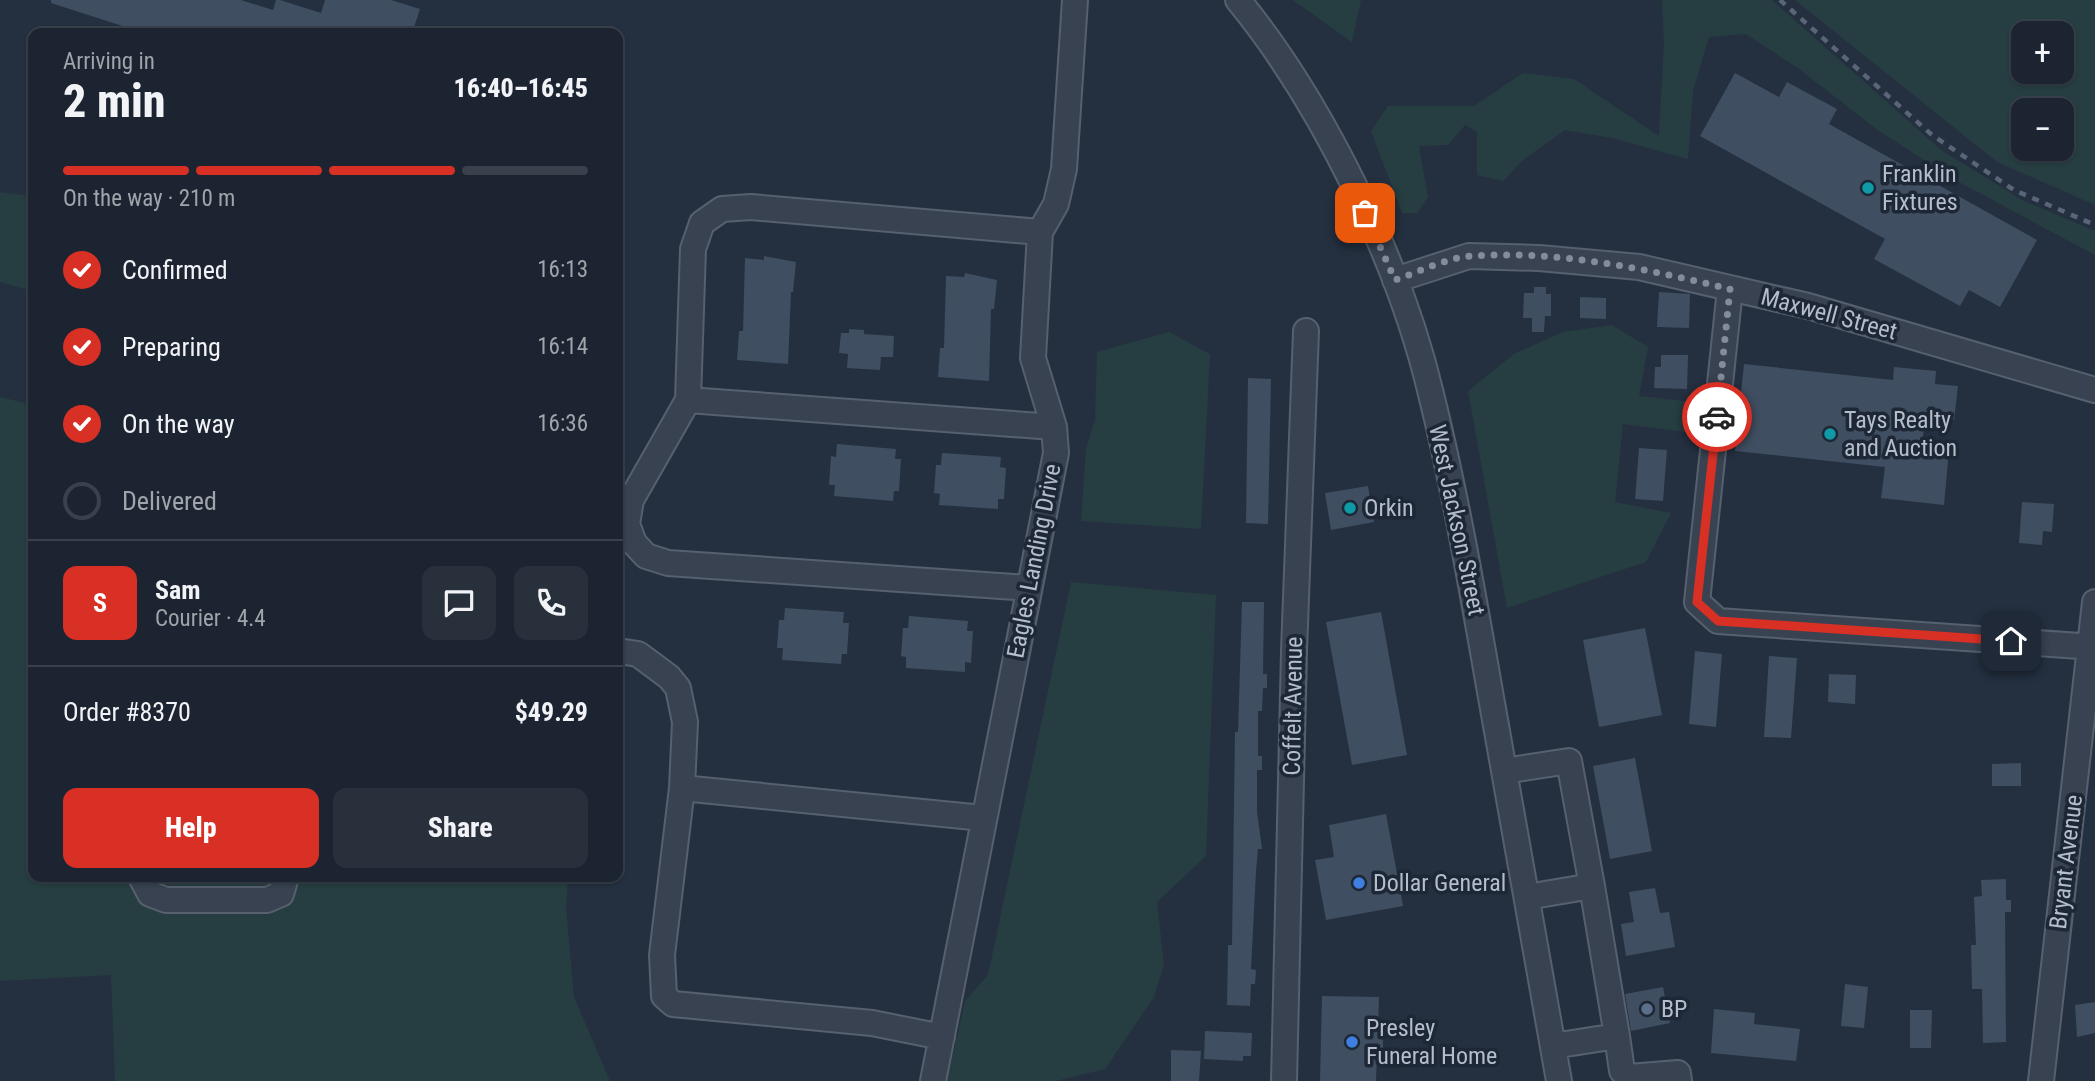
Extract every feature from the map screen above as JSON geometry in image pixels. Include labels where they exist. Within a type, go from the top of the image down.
[{"type":"street","name":"Eagles Landing Drive","points":[[933,1081],[1056,453],[1054,427],[1033,358],[1040,232],[1056,204],[1064,169],[1075,0]]},
{"type":"street","name":"West Jackson Street","points":[[1238,0],[1267,35],[1334,146],[1395,280],[1431,392],[1478,622],[1559,1081]]},
{"type":"street","points":[[1029,588],[668,563],[646,556],[634,543],[627,524],[631,500],[688,400],[694,248],[702,223],[722,209],[751,207],[1040,232]]},
{"type":"street","name":"Maxwell Street","points":[[1395,280],[1469,256],[1539,258],[1639,267],[1808,306],[2095,390]]},
{"type":"street","points":[[1730,289],[1697,602],[1718,621],[2093,647]]},
{"type":"street","name":"Coffelt Avenue","points":[[1284,1081],[1294,651],[1306,331]]},
{"type":"street","points":[[688,400],[1054,427]]},
{"type":"street","name":"Bryant Avenue","points":[[2041,1081],[2093,647],[2095,602]]},
{"type":"street","points":[[623,652],[638,654],[657,666],[678,688],[685,722],[682,788],[662,955],[664,996],[673,1004],[872,1023],[942,1037]]},
{"type":"street","points":[[1504,771],[1569,761],[1622,1071],[1629,1077],[1678,1073],[1679,1081]]},
{"type":"street","points":[[682,788],[983,818]]},
{"type":"street","points":[[143,882],[149,894],[166,900],[267,900],[281,894],[285,882]]},
{"type":"street","points":[[1527,897],[1592,886]]},
{"type":"street","points":[[1553,1046],[1617,1036]]},
{"type":"green space","points":[[1293,0],[1361,0],[1352,42]]},
{"type":"green space","points":[[1662,0],[1772,0],[1941,150],[2022,200],[2095,231],[2095,255],[1957,181],[1879,131],[1799,69],[1746,34],[1709,37],[1693,91],[1688,159],[1612,138],[1565,130],[1523,160],[1503,181],[1477,175],[1477,132],[1465,125],[1448,145],[1419,146],[1428,197],[1417,213],[1402,213],[1371,131],[1388,106],[1474,106],[1523,73],[1574,79],[1659,136],[1664,43]]},
{"type":"green space","points":[[1795,0],[2095,0],[2095,205],[1997,162]]},
{"type":"green space","points":[[0,192],[28,195],[28,290],[0,282]]},
{"type":"green space","points":[[1612,325],[1648,347],[1639,396],[1692,402],[1702,434],[1623,424],[1615,502],[1671,513],[1646,562],[1507,608],[1468,391],[1514,354],[1562,332]]},
{"type":"green space","points":[[1169,332],[1210,354],[1201,529],[1081,521],[1086,448],[1095,420],[1097,352]]},
{"type":"green space","points":[[0,397],[28,404],[28,882],[568,882],[566,907],[574,997],[610,1081],[115,1081],[111,975],[0,981]]},
{"type":"green space","points":[[1071,582],[1216,595],[1206,856],[1157,902],[1164,965],[1154,997],[1105,1069],[1056,1081],[947,1081],[965,1001],[988,975]]},
{"type":"building","points":[[51,0],[241,0],[273,10],[276,0],[280,0],[321,13],[325,0],[391,0],[420,9],[414,28],[129,28],[51,3]]},
{"type":"building","name":"Franklin Fixtures","points":[[1735,73],[1779,97],[1787,82],[1837,109],[1829,124],[2037,240],[2000,307],[1969,290],[1960,306],[1874,259],[1885,239],[1700,136]]},
{"type":"building","points":[[764,256],[796,262],[791,292],[788,364],[737,360],[739,331],[743,331],[745,258],[764,260]]},
{"type":"building","points":[[965,273],[997,280],[994,309],[991,309],[989,381],[938,377],[940,348],[944,348],[946,276],[964,277]]},
{"type":"building","points":[[1534,287],[1546,287],[1546,294],[1551,294],[1551,316],[1545,316],[1544,332],[1532,332],[1532,318],[1523,318],[1524,293],[1534,293]]},
{"type":"building","points":[[1659,292],[1690,294],[1689,328],[1657,327]]},
{"type":"building","points":[[1580,297],[1606,298],[1606,319],[1580,318]]},
{"type":"building","points":[[849,329],[864,330],[864,334],[894,336],[893,357],[881,357],[880,370],[847,368],[848,354],[839,353],[841,333],[849,333]]},
{"type":"building","points":[[1661,355],[1688,355],[1687,389],[1654,388],[1655,367],[1661,367]]},
{"type":"building","name":"Tays Realty and Auction","points":[[1744,364],[1893,380],[1894,367],[1936,371],[1935,384],[1958,386],[1954,420],[1925,417],[1922,447],[1949,450],[1944,505],[1881,498],[1885,467],[1735,451]]},
{"type":"building","points":[[1248,378],[1271,379],[1268,524],[1246,523]]},
{"type":"building","points":[[837,444],[896,449],[895,459],[901,459],[899,491],[894,491],[893,501],[834,496],[835,485],[829,485],[831,456],[836,457]]},
{"type":"building","points":[[1639,448],[1667,450],[1663,501],[1635,499]]},
{"type":"building","points":[[942,453],[1001,457],[1000,467],[1006,468],[1004,499],[998,499],[998,509],[939,505],[940,494],[934,493],[936,465],[941,465]]},
{"type":"building","name":"Orkin","points":[[1368,486],[1374,522],[1331,530],[1325,493]]},
{"type":"building","points":[[2022,502],[2054,504],[2052,532],[2043,531],[2042,545],[2019,543]]},
{"type":"building","points":[[1242,602],[1264,602],[1263,674],[1267,674],[1262,711],[1258,711],[1258,756],[1262,756],[1262,770],[1257,770],[1257,811],[1262,849],[1258,849],[1256,871],[1251,969],[1256,970],[1255,984],[1251,984],[1250,1006],[1227,1005],[1228,945],[1232,945],[1235,732],[1238,732]]},
{"type":"building","points":[[785,608],[844,612],[843,623],[849,623],[847,654],[842,654],[841,664],[782,660],[783,648],[777,648],[779,620],[784,620]]},
{"type":"building","points":[[1381,612],[1407,755],[1352,765],[1326,622]]},
{"type":"building","points":[[909,616],[968,621],[967,631],[973,631],[971,663],[965,662],[965,672],[906,668],[906,657],[901,656],[903,628],[908,628]]},
{"type":"building","points":[[1645,628],[1662,715],[1599,727],[1583,640]]},
{"type":"building","points":[[1695,651],[1722,654],[1716,727],[1689,724]]},
{"type":"building","points":[[1769,656],[1797,658],[1791,738],[1764,737]]},
{"type":"building","points":[[1829,674],[1856,675],[1855,704],[1828,702]]},
{"type":"building","points":[[1635,758],[1652,851],[1610,859],[1593,766]]},
{"type":"building","points":[[2021,763],[2021,786],[1992,786],[1992,764]]},
{"type":"building","name":"Dollar General","points":[[1386,814],[1403,906],[1326,920],[1315,860],[1334,857],[1329,825]]},
{"type":"building","points":[[2006,879],[2006,900],[2011,900],[2011,912],[2005,912],[2006,1042],[1983,1043],[1982,989],[1972,989],[1971,945],[1976,945],[1974,897],[1982,896],[1981,880]]},
{"type":"building","points":[[1655,888],[1660,913],[1669,912],[1675,947],[1626,956],[1621,924],[1634,922],[1629,892]]},
{"type":"building","points":[[1845,984],[1868,987],[1864,1028],[1841,1026]]},
{"type":"building","name":"BP","points":[[1663,987],[1670,1023],[1631,1031],[1625,994]]},
{"type":"building","name":"Presley Funeral Home","points":[[1322,996],[1379,997],[1378,1031],[1383,1031],[1383,1053],[1377,1053],[1376,1081],[1320,1081]]},
{"type":"building","points":[[2095,1002],[2095,1033],[2077,1037],[2075,1005]]},
{"type":"building","points":[[1714,1009],[1755,1013],[1754,1024],[1800,1029],[1796,1061],[1711,1053]]},
{"type":"building","points":[[1910,1010],[1932,1010],[1931,1048],[1910,1048]]},
{"type":"building","points":[[1205,1031],[1252,1033],[1251,1056],[1243,1056],[1243,1061],[1204,1059]]},
{"type":"building","points":[[1171,1050],[1201,1051],[1199,1081],[1171,1081]]},
{"type":"railway","points":[[1780,0],[1932,135],[2014,190],[2095,225]]},
{"type":"way so far","points":[[1365,213],[1395,280],[1469,256],[1539,258],[1639,267],[1730,289],[1717,417]]},
{"type":"place","name":"Franklin Fixtures","points":[[1868,188]]},
{"type":"place","name":"Tays Realty and Auction","points":[[1830,434]]},
{"type":"place","name":"Orkin","points":[[1350,508]]},
{"type":"place","name":"Dollar General","points":[[1359,883]]},
{"type":"place","name":"BP","points":[[1647,1009]]},
{"type":"place","name":"Presley Funeral Home","points":[[1352,1042]]},
{"type":"route","points":[[1717,417],[1697,602],[1718,621],[2011,641]]}]
